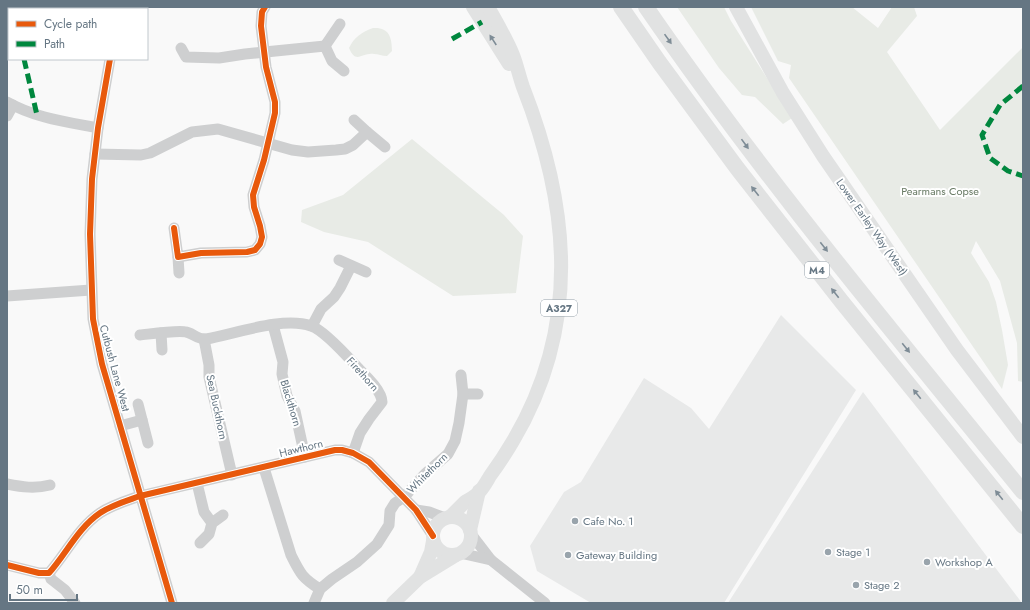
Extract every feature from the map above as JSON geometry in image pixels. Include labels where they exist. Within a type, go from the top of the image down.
[{"type":"highway","name":"M4","points":[[621,7],[659,62],[742,174],[842,302],[1023,526]]},
{"type":"highway","name":"M4","points":[[646,7],[760,166],[1023,492]]},
{"type":"main road","name":"A327","points":[[473,7],[522,84]]},
{"type":"main road","name":"A327","points":[[447,517],[480,491],[515,437],[538,391],[551,348],[560,298],[562,266],[560,228],[556,196],[542,138],[513,56],[488,7]]},
{"type":"main road","name":"Lower Earley Way (West)","points":[[736,7],[783,93],[823,156],[957,350],[1023,437]]},
{"type":"main road","name":"A327","points":[[471,532],[480,491]]},
{"type":"main road","points":[[393,603],[420,577],[458,554],[469,545],[471,532],[468,525],[460,518],[447,517],[436,525],[431,552],[420,577]]},
{"type":"main road","points":[[433,539],[435,546],[442,552],[451,555],[458,554]]},
{"type":"street","points":[[178,257],[201,253],[247,252],[255,250],[260,244],[262,237],[254,207],[253,195],[275,113],[275,102],[266,67],[261,26],[262,12],[265,7]]},
{"type":"street","points":[[325,46],[340,24]]},
{"type":"street","points":[[183,57],[219,58],[325,46]]},
{"type":"street","points":[[325,46],[332,61],[344,71]]},
{"type":"street","name":"Cutbush Lane West","points":[[110,60],[98,128],[92,179],[90,234],[91,290],[95,335],[140,496],[172,603]]},
{"type":"street","points":[[7,116],[10,103],[28,112],[42,116],[98,128]]},
{"type":"street","points":[[354,120],[385,147]]},
{"type":"street","points":[[95,154],[141,155],[150,153],[192,132],[218,129],[292,150],[308,152],[336,150],[345,149],[353,145],[367,132]]},
{"type":"street","points":[[174,228],[179,273]]},
{"type":"street","points":[[339,260],[366,272]]},
{"type":"street","points":[[312,326],[321,309],[334,297],[340,288],[351,266]]},
{"type":"street","points":[[7,296],[91,290]]},
{"type":"street","name":"Firethorn","points":[[204,339],[274,325],[295,323],[312,326],[332,341],[365,375],[382,396],[382,402],[360,433],[353,453]]},
{"type":"street","name":"Blackthorn","points":[[274,325],[283,362],[282,374],[287,396],[296,411],[305,457]]},
{"type":"street","points":[[140,335],[185,331],[204,339]]},
{"type":"street","points":[[161,333],[162,350]]},
{"type":"street","name":"Sea Buckthorn","points":[[204,339],[209,365],[209,377],[232,475]]},
{"type":"street","name":"Whitethorn","points":[[314,603],[320,589],[357,562],[377,544],[389,525],[390,511],[395,503],[404,497],[425,474],[448,454],[455,441],[463,394],[461,375]]},
{"type":"street","points":[[463,394],[478,394]]},
{"type":"street","name":"Cutbush Lane West","points":[[138,404],[148,443]]},
{"type":"street","name":"Cutbush Lane West","points":[[120,426],[142,420]]},
{"type":"street","name":"Hawthorn","points":[[49,573],[84,528],[99,514],[119,503],[140,496],[264,468],[335,450],[353,453],[369,462],[416,510],[433,539]]},
{"type":"street","points":[[264,468],[291,555],[303,578],[320,589]]},
{"type":"street","points":[[197,483],[204,512],[212,523]]},
{"type":"street","points":[[7,484],[30,488],[40,488],[50,485]]},
{"type":"street","points":[[416,510],[447,517]]},
{"type":"street","points":[[200,543],[209,534],[212,523],[222,515]]},
{"type":"street","points":[[471,532],[491,560],[545,603]]},
{"type":"street","points":[[458,554],[491,560]]},
{"type":"street","points":[[7,565],[39,573],[49,573],[51,578],[75,603]]},
{"type":"shaded area","points":[[781,315],[856,390],[724,603],[591,603],[537,571],[530,546],[564,492],[581,482],[644,378],[691,408],[709,429]]},
{"type":"shaded area","points":[[863,392],[985,554],[1022,603],[728,603]]},
{"type":"green space","points":[[677,7],[724,7],[731,21],[792,118],[783,124],[755,97],[742,95],[719,68]]},
{"type":"green space","name":"Pearmans Copse","points":[[751,7],[852,7],[878,28],[892,7],[914,7],[917,16],[887,52],[940,130],[1023,47],[1023,382],[1018,381],[1017,343],[1000,281],[976,241],[971,253],[989,282],[996,302],[1002,330],[1008,365],[1002,389],[789,78],[791,65],[778,61]]},
{"type":"green space","points":[[373,28],[383,29],[386,31],[390,37],[392,51],[387,56],[370,54],[360,57],[354,56],[349,48],[353,41],[365,31]]},
{"type":"green space","points":[[412,139],[504,215],[523,236],[516,293],[453,296],[368,242],[324,232],[301,222],[302,210],[343,195]]},
{"type":"marked path","points":[[452,39],[482,22]]},
{"type":"marked path","points":[[24,60],[37,115]]},
{"type":"marked path","points":[[1023,86],[1000,105],[982,135],[990,158],[1008,171],[1023,176]]},
{"type":"cycle path","points":[[174,228],[178,257],[201,253],[247,252],[255,250],[260,244],[262,237],[254,207],[253,195],[264,160],[275,113],[275,102],[266,67],[261,26],[262,12],[265,7]]},
{"type":"cycle path","points":[[110,60],[98,128],[92,179],[90,234],[93,319],[102,364],[172,603]]},
{"type":"cycle path","points":[[7,565],[39,573],[49,573],[85,526],[100,513],[114,505],[140,496],[335,450],[353,453],[369,462],[416,510],[433,536]]},
{"type":"place","name":"Cafe No. 1","points":[[575,521]]},
{"type":"place","name":"Stage 1","points":[[828,552]]},
{"type":"place","name":"Gateway Building","points":[[568,555]]},
{"type":"place","name":"Workshop A","points":[[927,562]]},
{"type":"place","name":"Stage 2","points":[[856,585]]}]
